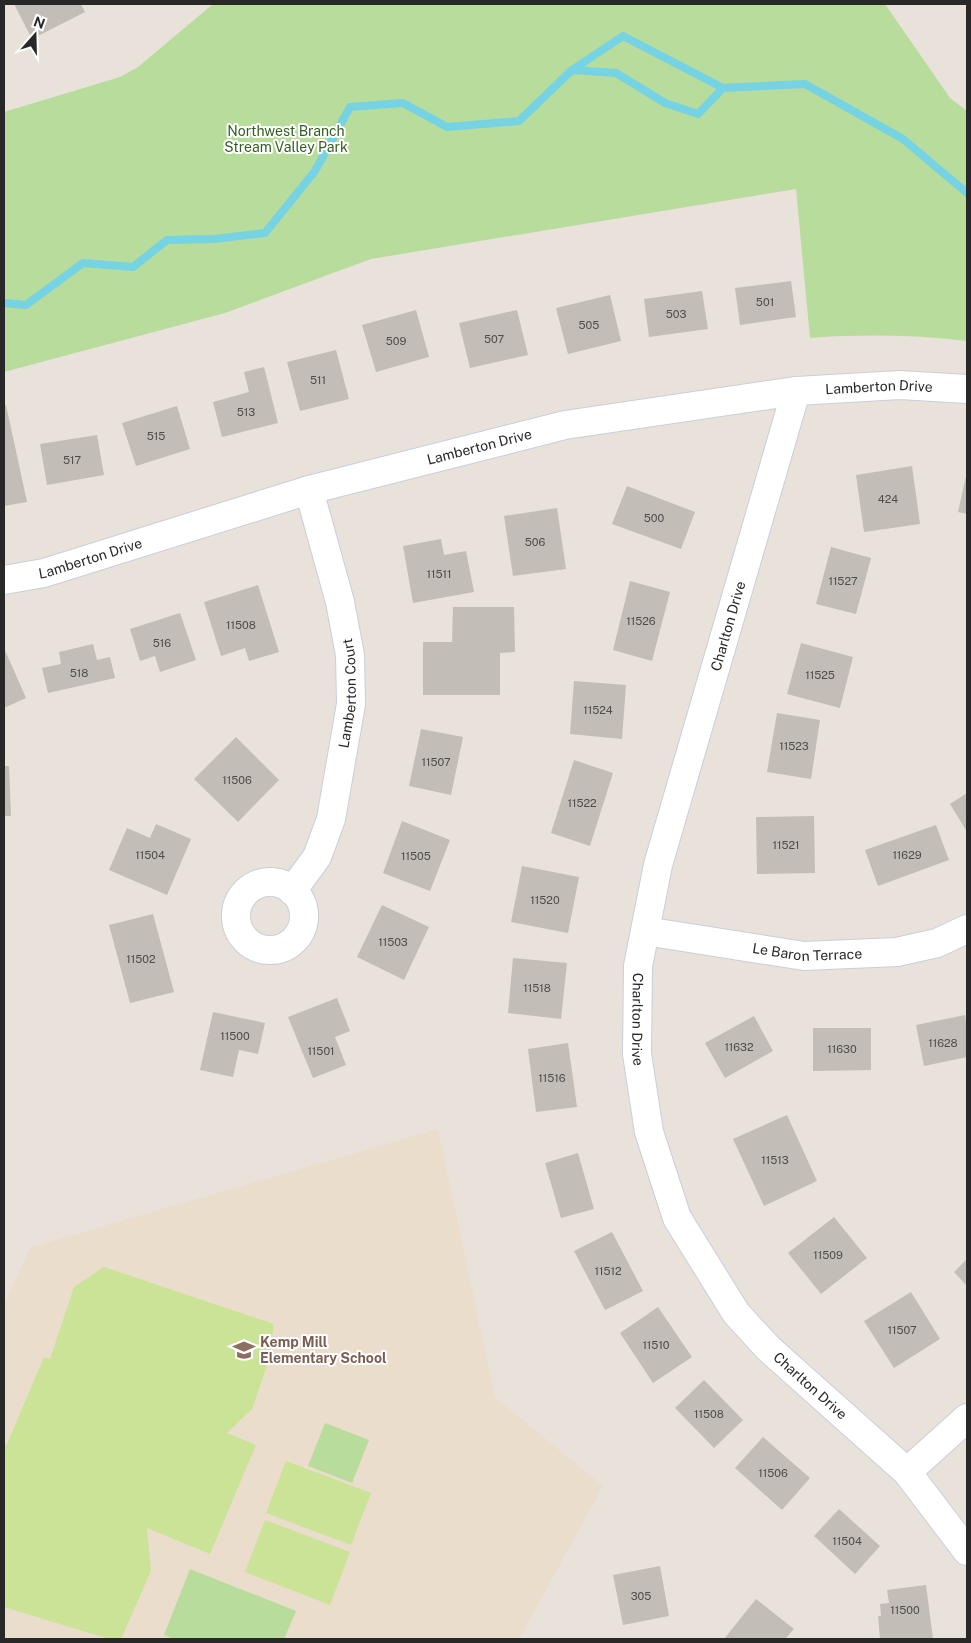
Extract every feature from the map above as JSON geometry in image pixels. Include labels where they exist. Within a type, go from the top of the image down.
[{"type":"street","name":"Lamberton Drive","points":[[4,580],[44,573],[309,490],[565,425],[796,391],[900,385],[967,389]]},
{"type":"street","name":"Charlton Drive","points":[[796,391],[658,865],[638,966],[637,1054],[649,1132],[677,1218],[736,1313],[768,1348],[907,1472],[967,1552]]},
{"type":"street","name":"Lamberton Court","points":[[292,891],[317,857],[331,819],[351,704],[350,655],[340,602],[309,490]]},
{"type":"street","name":"Le Baron Terrace","points":[[645,931],[804,956],[897,952],[937,942],[967,929]]},
{"type":"street","points":[[907,1472],[967,1418]]},
{"type":"shaded area","name":"Kemp Mill Elementary School","points":[[438,1129],[495,1397],[603,1486],[519,1639],[4,1639],[4,1303],[31,1247]]},
{"type":"green space","name":"Northwest Branch Stream Valley Park","points":[[213,4],[885,4],[950,98],[967,111],[967,341],[889,336],[810,338],[796,189],[371,259],[225,313],[4,372],[4,112],[120,77],[138,67]]},
{"type":"green space","points":[[104,1267],[274,1324],[269,1360],[252,1409],[227,1433],[256,1445],[210,1554],[147,1528],[151,1571],[121,1639],[109,1639],[4,1607],[4,1445],[7,1444],[44,1357],[50,1359],[74,1287]]},
{"type":"green space","points":[[325,1423],[369,1440],[352,1483],[308,1466]]},
{"type":"green space","points":[[286,1461],[371,1493],[351,1545],[266,1513]]},
{"type":"green space","points":[[265,1520],[350,1552],[330,1605],[245,1572]]},
{"type":"green space","points":[[190,1569],[296,1611],[284,1639],[174,1639],[164,1635]]},
{"type":"building","points":[[14,4],[81,4],[85,12],[32,39]]},
{"type":"building","points":[[791,281],[796,317],[740,325],[735,288]]},
{"type":"building","points":[[702,291],[708,329],[649,337],[644,299]]},
{"type":"building","points":[[610,295],[621,341],[568,354],[556,308]]},
{"type":"building","points":[[416,310],[429,357],[376,372],[362,325]]},
{"type":"building","points":[[517,310],[528,355],[470,368],[459,323]]},
{"type":"building","points":[[336,350],[349,399],[300,411],[287,362]]},
{"type":"building","points":[[264,367],[278,423],[222,437],[213,402],[249,392],[244,372]]},
{"type":"building","points":[[6,405],[27,502],[4,506],[4,406]]},
{"type":"building","points":[[177,406],[190,449],[136,466],[122,423]]},
{"type":"building","points":[[97,435],[104,475],[47,485],[40,444]]},
{"type":"building","points":[[912,466],[920,524],[864,532],[856,475]]},
{"type":"building","points":[[967,477],[967,514],[958,512]]},
{"type":"building","points":[[627,486],[695,512],[681,549],[612,524]]},
{"type":"building","points":[[557,508],[566,569],[513,576],[504,516]]},
{"type":"building","points":[[441,539],[444,555],[466,551],[474,592],[413,603],[403,546]]},
{"type":"building","points":[[831,547],[871,558],[856,614],[816,604]]},
{"type":"building","points":[[630,581],[670,592],[652,661],[613,650]]},
{"type":"building","points":[[258,585],[279,652],[249,661],[245,648],[221,656],[204,602]]},
{"type":"building","points":[[453,607],[514,607],[515,652],[500,653],[500,695],[423,695],[423,642],[452,642]]},
{"type":"building","points":[[180,613],[196,660],[160,672],[155,656],[140,661],[130,629]]},
{"type":"building","points":[[801,643],[853,657],[840,708],[787,694]]},
{"type":"building","points":[[93,644],[97,660],[110,657],[115,678],[48,693],[42,668],[61,664],[59,652]]},
{"type":"building","points":[[4,648],[26,698],[4,708]]},
{"type":"building","points":[[574,681],[626,685],[622,739],[570,734]]},
{"type":"building","points":[[777,713],[820,720],[811,779],[767,772]]},
{"type":"building","points":[[421,729],[463,737],[451,795],[409,786]]},
{"type":"building","points":[[236,737],[279,780],[238,822],[194,779]]},
{"type":"building","points":[[574,760],[613,773],[590,846],[551,833]]},
{"type":"building","points":[[4,766],[9,766],[11,816],[4,816]]},
{"type":"building","points":[[967,793],[967,832],[950,804]]},
{"type":"building","points":[[814,816],[815,873],[757,874],[756,817]]},
{"type":"building","points":[[402,821],[450,840],[430,891],[383,873]]},
{"type":"building","points":[[156,824],[191,839],[167,895],[109,870],[127,828],[150,838]]},
{"type":"building","points":[[936,825],[949,860],[878,886],[865,850]]},
{"type":"building","points":[[522,866],[579,877],[568,933],[511,922]]},
{"type":"building","points":[[382,905],[429,927],[404,980],[357,957]]},
{"type":"building","points":[[153,914],[174,992],[130,1003],[109,925]]},
{"type":"building","points":[[513,958],[567,963],[561,1019],[508,1013]]},
{"type":"building","points":[[337,998],[350,1031],[335,1037],[346,1065],[313,1078],[288,1017]]},
{"type":"building","points":[[213,1012],[265,1023],[258,1054],[239,1050],[233,1077],[200,1070]]},
{"type":"building","points":[[965,1015],[967,1057],[924,1066],[916,1025]]},
{"type":"building","points":[[754,1016],[773,1051],[725,1078],[705,1043]]},
{"type":"building","points":[[813,1028],[871,1028],[871,1070],[813,1071]]},
{"type":"building","points":[[568,1043],[577,1107],[536,1112],[528,1049]]},
{"type":"building","points":[[787,1115],[817,1181],[764,1206],[733,1139]]},
{"type":"building","points":[[578,1153],[594,1209],[561,1218],[545,1163]]},
{"type":"building","points":[[834,1217],[867,1258],[821,1294],[788,1253]]},
{"type":"building","points":[[612,1232],[643,1291],[605,1310],[574,1251]]},
{"type":"building","points":[[967,1259],[967,1286],[954,1272]]},
{"type":"building","points":[[911,1292],[940,1339],[894,1368],[864,1321]]},
{"type":"building","points":[[658,1307],[692,1357],[653,1383],[620,1333]]},
{"type":"building","points":[[704,1380],[743,1420],[714,1448],[675,1408]]},
{"type":"building","points":[[763,1437],[810,1478],[782,1510],[735,1468]]},
{"type":"building","points":[[839,1509],[880,1546],[855,1574],[814,1536]]},
{"type":"building","points":[[660,1566],[669,1616],[623,1625],[613,1575]]},
{"type":"building","points":[[926,1585],[933,1639],[880,1639],[878,1616],[881,1616],[880,1604],[889,1603],[887,1590]]},
{"type":"building","points":[[756,1599],[794,1629],[785,1639],[724,1639]]},
{"type":"waterway","points":[[4,303],[26,305],[83,263],[133,267],[167,240],[214,239],[265,233],[315,171],[350,107],[403,103],[447,127],[519,121],[572,70],[623,36],[723,88],[805,84],[903,139],[967,193]]},
{"type":"waterway","points":[[572,70],[616,73],[665,103],[698,114],[723,88]]},
{"type":"place","name":"Kemp Mill Elementary School","points":[[244,1350]]}]
